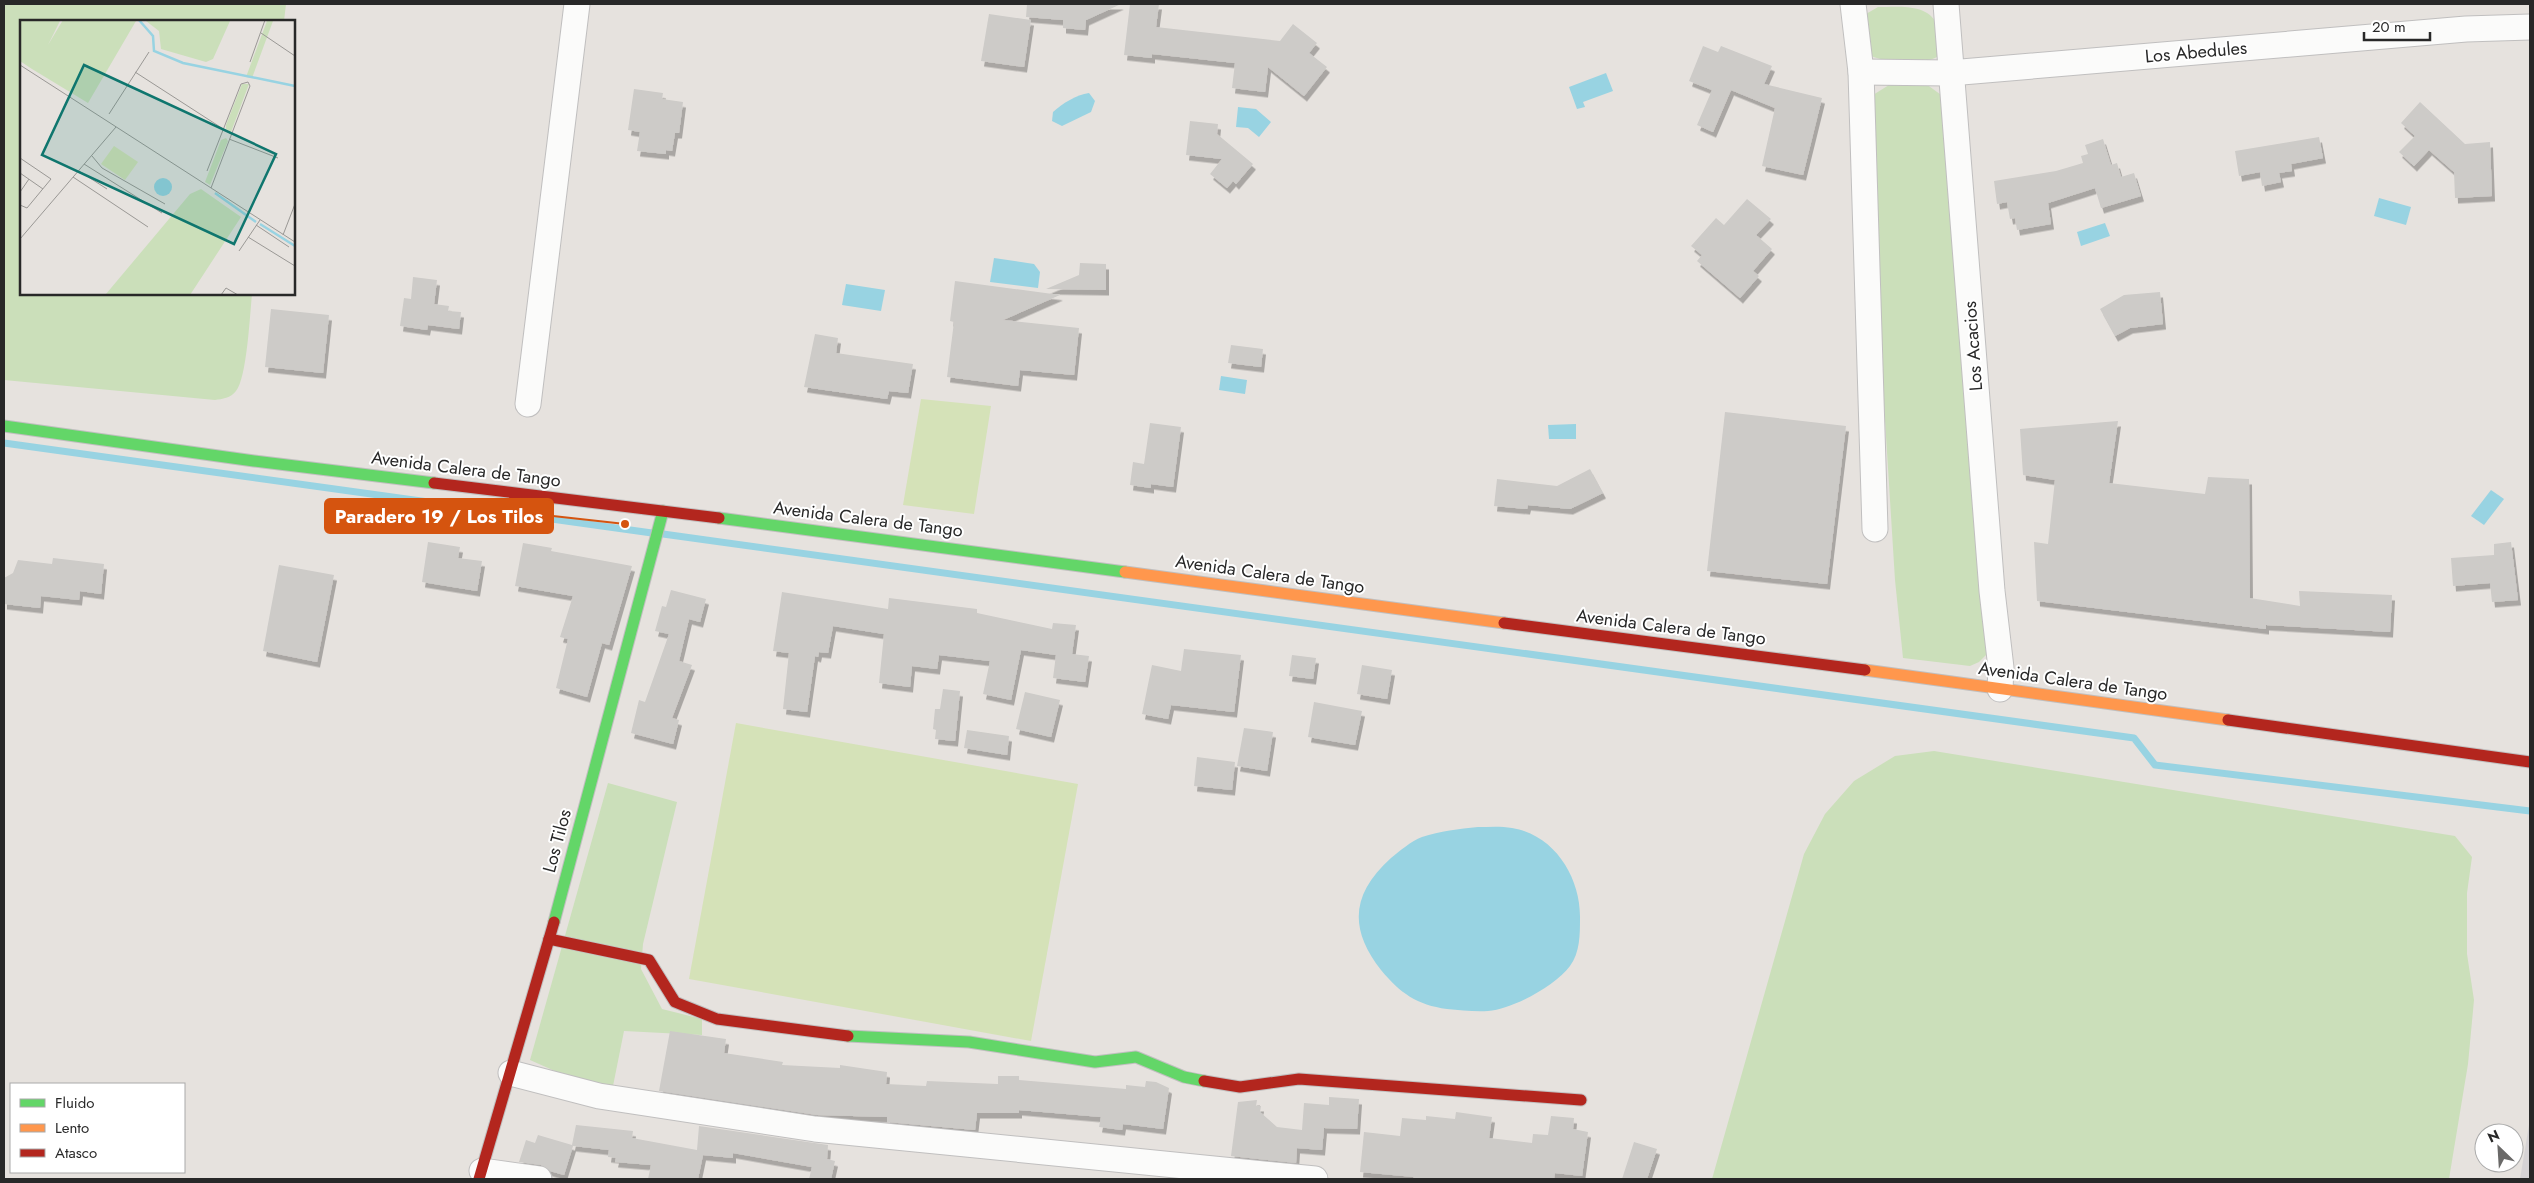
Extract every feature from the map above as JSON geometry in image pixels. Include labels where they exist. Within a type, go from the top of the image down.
[{"type":"main road","name":"Avenida Calera de Tango","points":[[4,426],[254,461],[662,511],[2000,689],[2530,762]]},
{"type":"main road","name":"Los Tilos","points":[[480,1175],[549,939],[654,549],[662,511]]},
{"type":"main road","points":[[549,939],[649,960],[675,1002],[717,1019],[844,1036],[969,1042],[1095,1062],[1136,1057],[1184,1077],[1240,1087],[1298,1079],[1581,1100]]},
{"type":"street","points":[[528,404],[577,4]]},
{"type":"street","points":[[1853,4],[1861,72],[1874,528]]},
{"type":"street","name":"Los Acacios","points":[[1946,4],[1992,591],[2001,668],[2000,689]]},
{"type":"street","name":"Los Abedules","points":[[1861,72],[1950,73],[2466,29],[2530,27]]},
{"type":"street","points":[[511,1073],[599,1096],[815,1129],[1315,1179]]},
{"type":"street","points":[[480,1175],[539,1179]]},
{"type":"shaded area","points":[[2530,1119],[2530,1179],[2520,1179],[2521,1173],[2524,1173],[2524,1155]]},
{"type":"green space","points":[[4,4],[286,4],[284,20],[20,20],[20,295],[252,295],[243,373],[236,391],[226,398],[215,400],[4,380]]},
{"type":"green space","points":[[1878,7],[1902,7],[1926,12],[1936,23],[1940,55],[1926,61],[1917,62],[1896,62],[1871,56],[1866,14]]},
{"type":"green space","points":[[1897,80],[1926,84],[1944,97],[1987,654],[1979,662],[1970,666],[1903,658],[1895,580],[1866,115],[1873,95]]},
{"type":"green space","points":[[921,399],[991,406],[974,514],[903,505]]},
{"type":"green space","points":[[736,723],[1078,784],[1031,1041],[689,979]]},
{"type":"green space","points":[[1934,751],[2455,836],[2472,857],[2467,893],[2467,954],[2474,1000],[2468,1064],[2449,1179],[1712,1179],[1804,854],[1825,814],[1854,781],[1895,756]]},
{"type":"green space","points":[[608,783],[677,802],[643,944],[641,969],[662,1009],[702,1019],[702,1035],[624,1031],[613,1086],[575,1080],[530,1060]]},
{"type":"water","points":[[1606,73],[1613,91],[1583,102],[1585,107],[1577,109],[1569,87]]},
{"type":"water","points":[[1089,93],[1095,101],[1091,112],[1062,126],[1052,121],[1053,112],[1075,98]]},
{"type":"water","points":[[1238,107],[1256,109],[1271,122],[1259,137],[1248,128],[1236,127]]},
{"type":"water","points":[[2379,198],[2411,207],[2406,225],[2374,216]]},
{"type":"water","points":[[2105,223],[2110,236],[2081,246],[2077,232]]},
{"type":"water","points":[[994,258],[1034,264],[1040,272],[1038,288],[990,282]]},
{"type":"water","points":[[846,284],[885,290],[881,311],[842,305]]},
{"type":"water","points":[[1221,376],[1247,380],[1245,394],[1219,390]]},
{"type":"water","points":[[1576,424],[1576,439],[1549,439],[1548,425]]},
{"type":"water","points":[[2491,490],[2504,499],[2484,525],[2471,516]]},
{"type":"water","points":[[1478,827],[1508,827],[1527,832],[1541,839],[1553,849],[1570,874],[1576,888],[1580,919],[1578,949],[1570,966],[1563,974],[1533,995],[1509,1006],[1488,1011],[1468,1011],[1436,1007],[1418,1001],[1402,991],[1381,970],[1370,955],[1359,925],[1359,911],[1362,898],[1368,884],[1378,871],[1391,858],[1414,841],[1436,833]]},
{"type":"building","points":[[1027,4],[1121,4],[1086,20],[1085,30],[1063,28],[1063,20],[1026,17]]},
{"type":"building","points":[[1130,4],[1159,4],[1156,27],[1280,41],[1293,24],[1317,43],[1309,53],[1327,67],[1304,96],[1268,67],[1265,92],[1232,88],[1235,63],[1152,54],[1152,58],[1124,55]]},
{"type":"building","points":[[989,14],[1031,20],[1024,67],[981,61]]},
{"type":"building","points":[[1703,46],[1718,52],[1721,46],[1772,66],[1764,84],[1822,98],[1803,175],[1762,166],[1775,108],[1731,90],[1713,132],[1697,125],[1712,90],[1689,81]]},
{"type":"building","points":[[634,89],[663,93],[662,99],[683,102],[679,133],[675,133],[672,151],[666,150],[666,154],[637,151],[640,132],[628,130]]},
{"type":"building","points":[[2420,102],[2465,144],[2490,142],[2492,196],[2455,198],[2454,172],[2429,150],[2414,166],[2399,152],[2415,136],[2401,123]]},
{"type":"building","points":[[1190,121],[1218,124],[1217,134],[1253,164],[1236,184],[1233,181],[1227,188],[1210,174],[1222,159],[1186,155]]},
{"type":"building","points":[[2319,137],[2323,158],[2291,164],[2292,171],[2279,173],[2281,182],[2262,186],[2260,172],[2239,176],[2235,151]]},
{"type":"building","points":[[2103,139],[2111,165],[2117,163],[2121,177],[2134,173],[2141,196],[2101,208],[2095,188],[2048,203],[2051,224],[2017,230],[2015,218],[2010,219],[2007,202],[1997,204],[1994,181],[2056,171],[2083,163],[2081,156],[2088,154],[2085,145]]},
{"type":"building","points":[[1747,199],[1771,219],[1756,235],[1772,249],[1753,271],[1759,276],[1740,298],[1697,261],[1702,255],[1691,246],[1716,218],[1724,225]]},
{"type":"building","points":[[1080,263],[1106,264],[1106,290],[1046,289],[1079,275]]},
{"type":"building","points":[[413,277],[437,280],[434,304],[449,306],[448,311],[461,312],[459,329],[428,325],[427,330],[400,326],[404,298],[411,299]]},
{"type":"building","points":[[955,281],[1060,295],[1003,320],[1079,328],[1074,375],[1020,370],[1018,386],[947,377],[954,322],[950,321]]},
{"type":"building","points":[[2160,292],[2163,324],[2130,328],[2115,336],[2100,309],[2124,295]]},
{"type":"building","points":[[271,309],[329,315],[323,373],[265,367]]},
{"type":"building","points":[[815,334],[838,338],[836,353],[913,364],[908,393],[889,391],[887,399],[804,387]]},
{"type":"building","points":[[1231,345],[1263,349],[1261,367],[1228,363]]},
{"type":"building","points":[[1725,412],[1846,426],[1827,584],[1707,571]]},
{"type":"building","points":[[2118,421],[2109,483],[2205,494],[2208,477],[2249,479],[2250,598],[2300,606],[2299,591],[2392,595],[2390,632],[2266,625],[2266,629],[2037,601],[2034,542],[2048,544],[2055,480],[2023,475],[2020,429]]},
{"type":"building","points":[[1150,423],[1181,427],[1173,487],[1151,484],[1151,488],[1130,485],[1133,462],[1144,464]]},
{"type":"building","points":[[1590,469],[1603,493],[1570,509],[1528,505],[1527,509],[1494,506],[1497,479],[1557,486]]},
{"type":"building","points":[[428,542],[460,547],[458,558],[482,561],[477,591],[422,582]]},
{"type":"building","points":[[2511,542],[2518,600],[2492,602],[2490,583],[2453,586],[2451,558],[2494,555],[2494,544]]},
{"type":"building","points":[[523,543],[552,548],[551,551],[632,566],[609,645],[602,643],[587,697],[556,688],[568,639],[560,637],[573,596],[515,586]]},
{"type":"building","points":[[53,558],[104,564],[101,594],[80,591],[79,600],[41,596],[40,608],[4,604],[4,578],[13,573],[18,560],[52,564]]},
{"type":"building","points":[[279,565],[334,575],[317,662],[263,651]]},
{"type":"building","points":[[671,590],[706,599],[700,622],[689,619],[679,661],[692,665],[672,718],[679,720],[673,744],[631,733],[639,700],[645,702],[669,634],[655,631],[662,606],[666,607]]},
{"type":"building","points":[[782,592],[888,609],[889,598],[977,609],[977,613],[1052,629],[1053,623],[1076,625],[1072,654],[1089,656],[1085,682],[1053,678],[1056,655],[1021,650],[1011,700],[983,694],[990,661],[939,655],[937,669],[912,666],[910,687],[879,683],[884,634],[833,626],[828,653],[819,652],[818,657],[815,656],[807,712],[783,709],[789,653],[773,651]]},
{"type":"building","points":[[1184,649],[1241,655],[1234,712],[1171,705],[1168,719],[1142,714],[1152,665],[1181,671]]},
{"type":"building","points":[[1292,655],[1316,658],[1313,679],[1289,676]]},
{"type":"building","points":[[1362,665],[1392,670],[1387,699],[1357,694]]},
{"type":"building","points":[[943,689],[960,691],[955,741],[935,739],[936,730],[933,729],[935,709],[940,709]]},
{"type":"building","points":[[1025,692],[1060,700],[1051,737],[1016,729]]},
{"type":"building","points":[[1314,702],[1362,711],[1355,745],[1308,737]]},
{"type":"building","points":[[1244,728],[1273,732],[1267,771],[1237,766]]},
{"type":"building","points":[[967,730],[1009,736],[1007,755],[964,748]]},
{"type":"building","points":[[1197,757],[1235,762],[1232,790],[1194,786]]},
{"type":"building","points":[[670,1031],[726,1039],[724,1053],[783,1062],[782,1065],[840,1068],[840,1065],[887,1072],[886,1084],[926,1086],[927,1081],[998,1084],[998,1076],[1019,1076],[1019,1080],[1126,1089],[1126,1085],[1145,1087],[1146,1081],[1156,1082],[1169,1088],[1163,1129],[1123,1124],[1122,1130],[1099,1127],[1101,1117],[1019,1110],[1019,1113],[977,1113],[975,1130],[887,1122],[887,1117],[817,1115],[659,1091]]},
{"type":"building","points":[[1329,1097],[1359,1099],[1357,1129],[1324,1128],[1322,1150],[1297,1148],[1296,1163],[1231,1156],[1238,1102],[1257,1100],[1256,1106],[1261,1106],[1260,1112],[1277,1127],[1302,1130],[1304,1103],[1329,1105]]},
{"type":"building","points":[[1456,1112],[1492,1117],[1489,1138],[1532,1143],[1533,1134],[1548,1135],[1551,1116],[1574,1118],[1573,1129],[1588,1132],[1582,1176],[1555,1173],[1554,1179],[1413,1179],[1414,1177],[1360,1172],[1364,1132],[1400,1136],[1402,1118],[1426,1120],[1426,1116],[1455,1119]]},
{"type":"building","points":[[576,1125],[633,1131],[632,1138],[697,1150],[699,1126],[828,1145],[827,1159],[835,1161],[831,1179],[809,1179],[812,1167],[733,1153],[733,1158],[703,1155],[698,1179],[648,1179],[651,1165],[615,1162],[616,1158],[608,1157],[609,1150],[573,1146],[564,1175],[550,1171],[541,1165],[519,1162],[526,1140],[535,1143],[538,1135],[572,1145]]},
{"type":"building","points":[[1634,1142],[1657,1149],[1647,1179],[1622,1179]]},
{"type":"waterway","points":[[4,443],[652,533]]},
{"type":"waterway","points":[[663,534],[2134,738],[2155,765],[2530,811]]},
{"type":"traffic: fast","points":[[4,426],[254,461],[434,483]]},
{"type":"traffic: fast","points":[[554,922],[663,511]]},
{"type":"traffic: fast","points":[[719,518],[1125,572]]},
{"type":"traffic: fast","points":[[848,1036],[969,1042],[1095,1062],[1136,1057],[1184,1077],[1204,1081]]},
{"type":"traffic: slow","points":[[1125,572],[1504,623]]},
{"type":"traffic: slow","points":[[1865,670],[2228,720]]},
{"type":"traffic: jam","points":[[434,483],[719,518]]},
{"type":"traffic: jam","points":[[1504,623],[1865,670]]},
{"type":"traffic: jam","points":[[2228,720],[2530,762]]},
{"type":"traffic: jam","points":[[479,1179],[554,922]]},
{"type":"traffic: jam","points":[[549,939],[649,960],[675,1002],[717,1019],[848,1036]]},
{"type":"traffic: jam","points":[[1204,1081],[1240,1087],[1299,1079],[1581,1100]]},
{"type":"place","name":"Paradero 19 / Los Tilos","points":[[625,524]]}]
